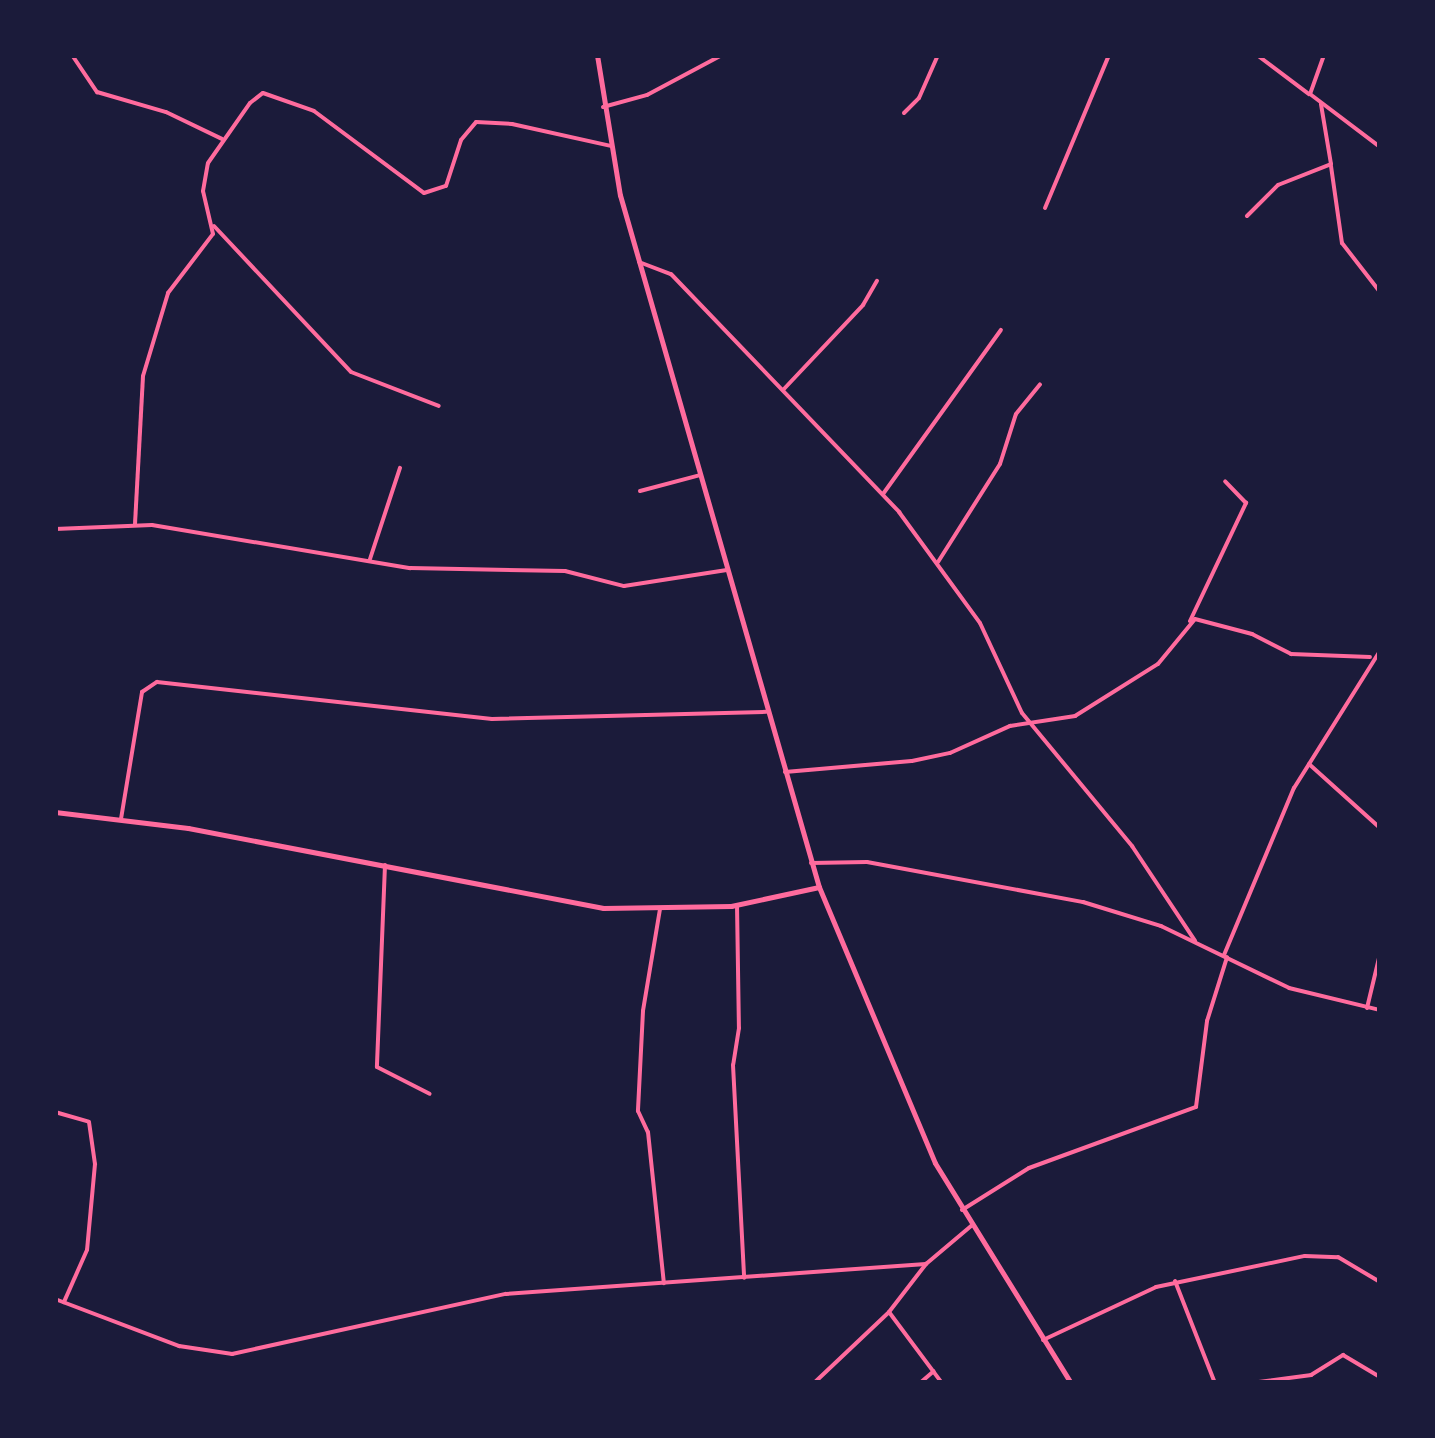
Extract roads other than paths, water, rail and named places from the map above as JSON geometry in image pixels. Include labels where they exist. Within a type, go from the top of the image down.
[{"type":"main road","points":[[597,55],[603,107],[638,262],[819,887],[934,1163],[1071,1383]]},
{"type":"main road","points":[[55,812],[121,818],[385,864],[603,908],[737,905],[819,887]]},
{"type":"street","points":[[72,55],[96,92],[166,112],[224,140]]},
{"type":"street","points":[[603,107],[647,96],[722,55]]},
{"type":"street","points":[[904,113],[919,98],[938,55]]},
{"type":"street","points":[[1045,208],[1110,55]]},
{"type":"street","points":[[1257,55],[1380,147]]},
{"type":"street","points":[[1310,94],[1324,55]]},
{"type":"street","points":[[135,524],[139,393],[168,292],[209,244],[211,222],[204,177],[250,103],[263,93],[314,111],[404,180],[435,193],[446,186],[461,140],[476,122],[512,124],[611,146]]},
{"type":"street","points":[[1320,104],[1342,242],[1380,292]]},
{"type":"street","points":[[1247,216],[1278,185],[1331,164]]},
{"type":"street","points":[[211,222],[350,372],[439,406]]},
{"type":"street","points":[[638,262],[671,274],[883,494],[938,562],[980,623],[1028,722],[1132,846],[1195,941]]},
{"type":"street","points":[[783,390],[863,305],[877,281]]},
{"type":"street","points":[[883,494],[1001,330]]},
{"type":"street","points":[[938,562],[1007,452],[1016,414],[1040,384]]},
{"type":"street","points":[[370,558],[400,468]]},
{"type":"street","points":[[640,491],[700,475]]},
{"type":"street","points":[[784,772],[950,754],[1028,722],[1088,708],[1158,664],[1190,622],[1246,503],[1225,481]]},
{"type":"street","points":[[55,528],[135,524],[370,558],[410,568],[565,571],[624,586],[727,570]]},
{"type":"street","points":[[1190,622],[1239,630],[1290,654],[1370,657]]},
{"type":"street","points":[[962,1210],[1030,1168],[1196,1107],[1207,1021],[1225,956],[1308,764],[1370,657],[1380,651]]},
{"type":"street","points":[[121,818],[142,692],[158,682],[492,720],[768,712]]},
{"type":"street","points":[[1308,764],[1380,828]]},
{"type":"street","points":[[811,864],[867,862],[1083,902],[1195,941],[1289,988],[1380,1010]]},
{"type":"street","points":[[385,864],[378,1066],[430,1094]]},
{"type":"street","points":[[737,905],[739,1028],[733,1064],[744,1278]]},
{"type":"street","points":[[660,909],[643,1011],[638,1111],[648,1132],[664,1283]]},
{"type":"street","points":[[1367,1008],[1380,954]]},
{"type":"street","points":[[55,1112],[90,1122],[96,1164],[87,1250],[64,1302]]},
{"type":"street","points":[[814,1383],[889,1312],[926,1264],[971,1226]]},
{"type":"street","points":[[1043,1340],[1175,1281],[1325,1254],[1380,1282]]},
{"type":"street","points":[[55,1299],[180,1346],[232,1354],[506,1294],[926,1264]]},
{"type":"street","points":[[1175,1281],[1215,1383]]},
{"type":"street","points":[[889,1312],[942,1383]]},
{"type":"street","points":[[1251,1383],[1311,1375],[1343,1355],[1380,1377]]},
{"type":"street","points":[[920,1383],[934,1370]]}]
